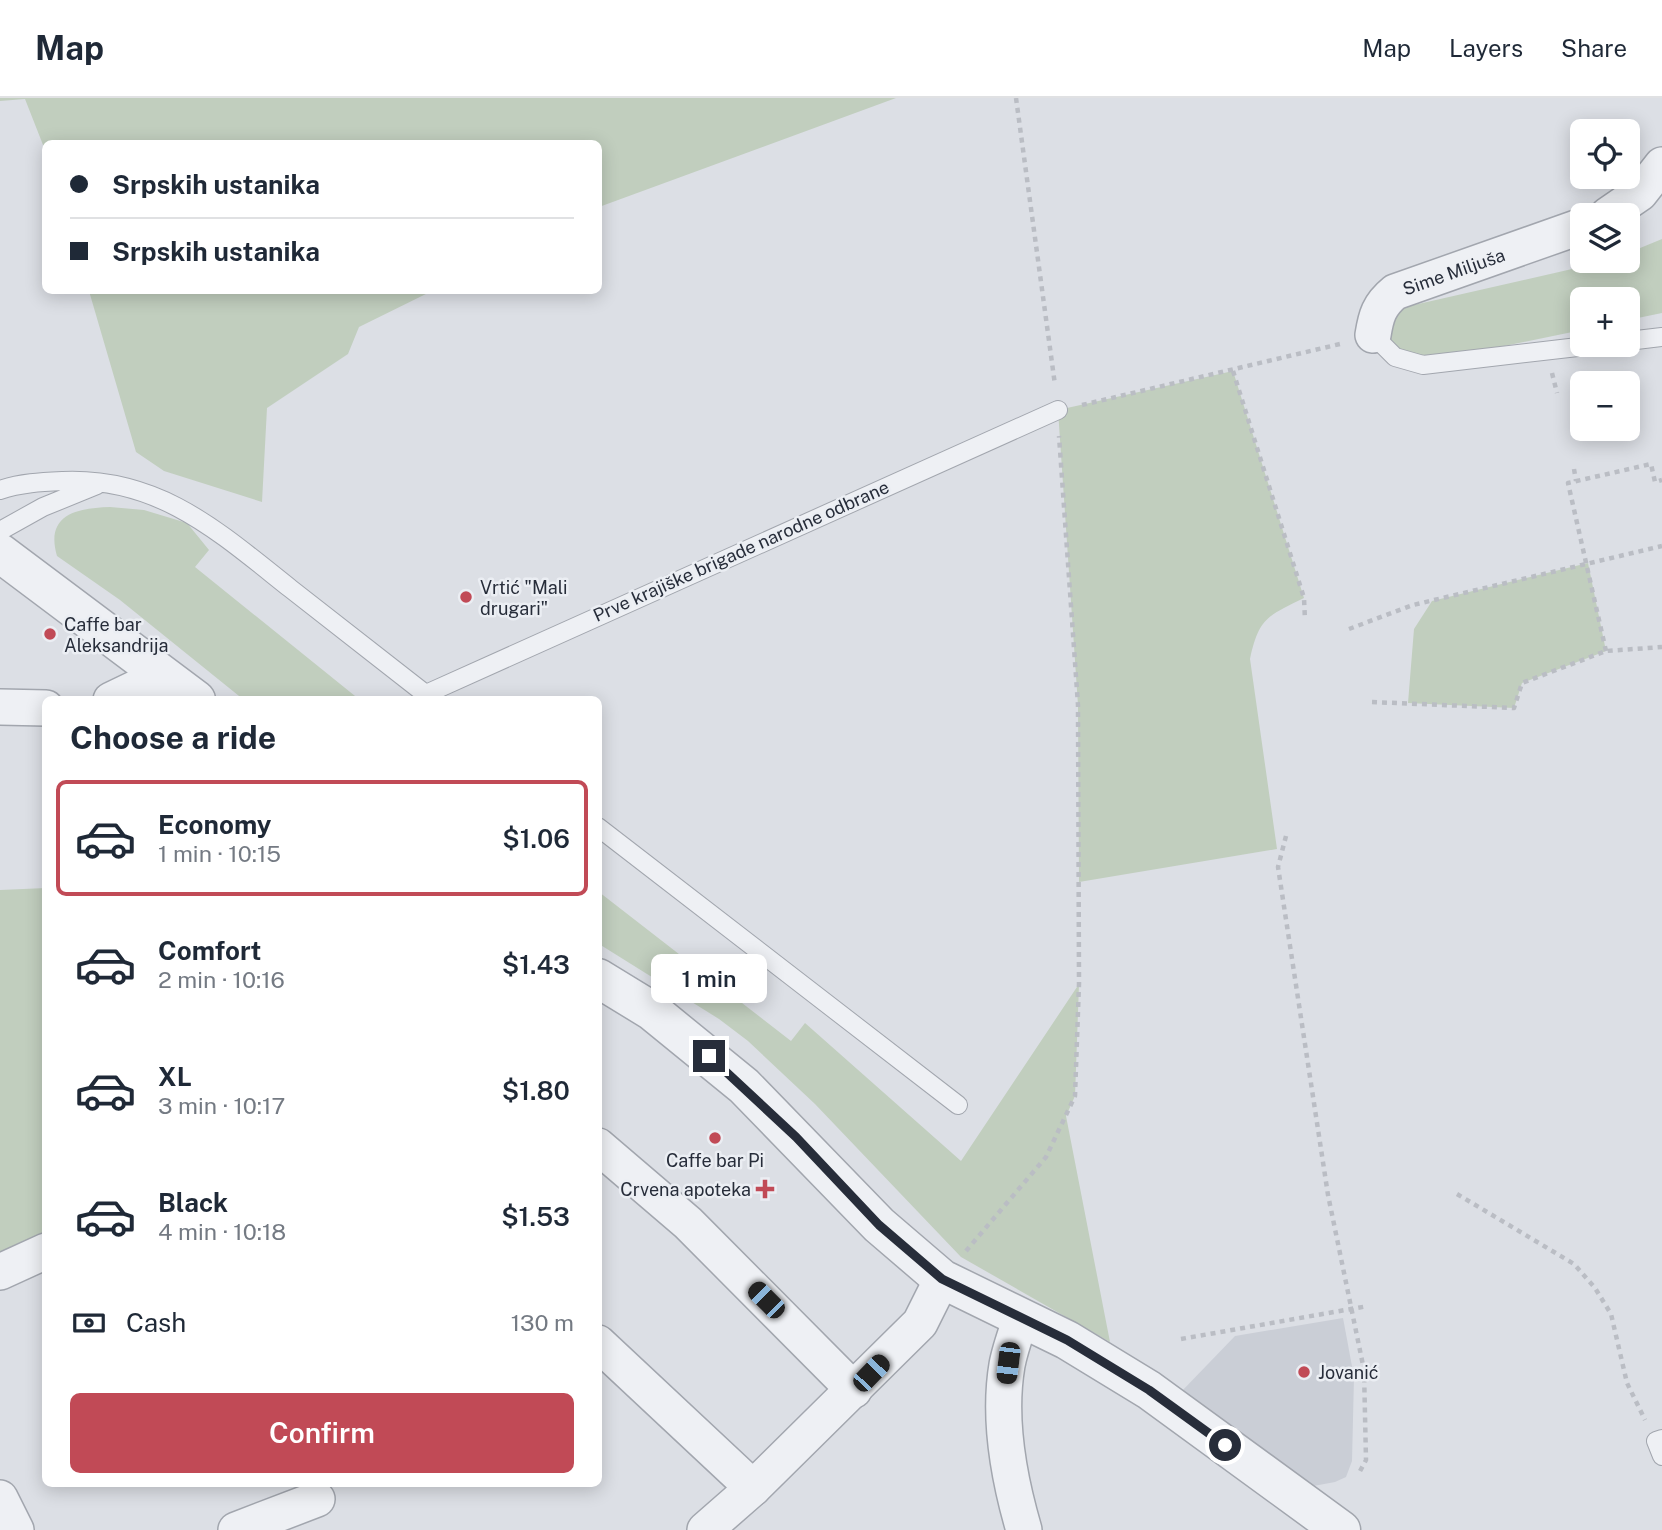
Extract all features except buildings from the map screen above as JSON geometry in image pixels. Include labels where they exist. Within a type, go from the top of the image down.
[{"type":"street","points":[[1625,203],[1640,193],[1662,165]]},
{"type":"street","name":"Sime Miljuša","points":[[1373,335],[1377,313],[1383,302],[1395,292],[1570,230]]},
{"type":"street","points":[[0,554],[190,696]]},
{"type":"street","points":[[120,696],[163,676]]},
{"type":"street","points":[[0,707],[42,708]]},
{"type":"street","points":[[602,980],[652,1011],[744,1086],[879,1225],[942,1279],[1067,1340],[1149,1390],[1341,1530]]},
{"type":"street","points":[[602,1149],[688,1223],[854,1390]]},
{"type":"street","points":[[0,1272],[42,1253]]},
{"type":"street","points":[[705,1530],[753,1488],[920,1323],[942,1279]]},
{"type":"street","points":[[1021,1318],[1008,1363],[1004,1397],[1010,1465],[1024,1530]]},
{"type":"street","points":[[602,1347],[753,1488]]},
{"type":"street","points":[[0,1498],[16,1530]]},
{"type":"street","points":[[236,1530],[317,1499]]},
{"type":"lane","points":[[1373,335],[1395,357],[1423,365],[1570,348]]},
{"type":"lane","points":[[1640,340],[1662,337]]},
{"type":"lane","name":"Prve krajiške brigade narodne odbrane","points":[[431,696],[1058,410]]},
{"type":"lane","name":"Prve krajiške brigade narodne odbrane","points":[[0,490],[50,482],[104,482],[122,485],[173,503],[215,529],[428,696]]},
{"type":"lane","points":[[0,531],[43,507],[104,482]]},
{"type":"lane","points":[[602,830],[958,1105]]},
{"type":"path","points":[[942,1279],[1046,1157],[1075,1096],[1079,984],[1078,705],[1058,410],[1016,98]]},
{"type":"path","points":[[1058,410],[1233,371],[1373,335]]},
{"type":"path","points":[[1233,371],[1304,598],[1305,620]]},
{"type":"path","points":[[1606,651],[1568,483],[1651,464],[1655,482],[1662,480]]},
{"type":"path","points":[[1574,469],[1576,482]]},
{"type":"path","points":[[1349,629],[1413,605],[1662,546]]},
{"type":"path","points":[[1372,702],[1514,708],[1522,683],[1606,651],[1662,647]]},
{"type":"path","points":[[1286,836],[1278,867],[1281,891],[1328,1195],[1364,1370],[1366,1460],[1359,1473]]},
{"type":"path","points":[[1457,1194],[1574,1264],[1595,1288],[1611,1314],[1626,1383],[1660,1445]]},
{"type":"path","points":[[1181,1339],[1368,1306]]},
{"type":"shaded area","points":[[1343,1318],[1354,1377],[1352,1461],[1346,1477],[1308,1487],[1180,1393],[1235,1336]]},
{"type":"green space","points":[[0,98],[896,98],[602,206],[602,140],[42,140],[42,142],[25,99],[0,101]]},
{"type":"green space","points":[[1662,239],[1662,313],[1640,318],[1640,287],[1570,287],[1570,332],[1422,363],[1397,352],[1379,334],[1383,312],[1570,269],[1570,273],[1640,273],[1640,248]]},
{"type":"green space","points":[[90,294],[426,294],[359,327],[348,354],[267,408],[262,502],[164,471],[136,452]]},
{"type":"green space","points":[[1233,371],[1304,598],[1267,620],[1257,634],[1250,659],[1277,849],[1079,882],[1078,705],[1058,410]]},
{"type":"green space","points":[[110,507],[144,510],[187,523],[209,550],[195,567],[355,696],[239,696],[120,600],[57,556],[55,531],[66,517],[86,509]]},
{"type":"green space","points":[[1588,563],[1606,651],[1522,683],[1514,708],[1408,703],[1414,629],[1432,601]]},
{"type":"green space","points":[[42,888],[42,1236],[0,1256],[0,890]]},
{"type":"green space","points":[[602,894],[791,1041],[805,1023],[961,1161],[1079,984],[1075,1096],[1066,1116],[1110,1342],[961,1257],[815,1104],[748,1041],[719,1019],[602,946]]},
{"type":"place","name":"Vrtić \"Mali drugari\"","points":[[466,597]]},
{"type":"place","name":"Caffe bar Aleksandrija","points":[[50,634]]},
{"type":"place","name":"Caffe bar Pi","points":[[715,1138]]},
{"type":"place","name":"Crvena apoteka","points":[[765,1189]]},
{"type":"place","name":"Jovanić","points":[[1304,1372]]},
{"type":"route","points":[[709,1056],[796,1137],[879,1225],[942,1279],[1067,1340],[1149,1390],[1225,1445]]}]
